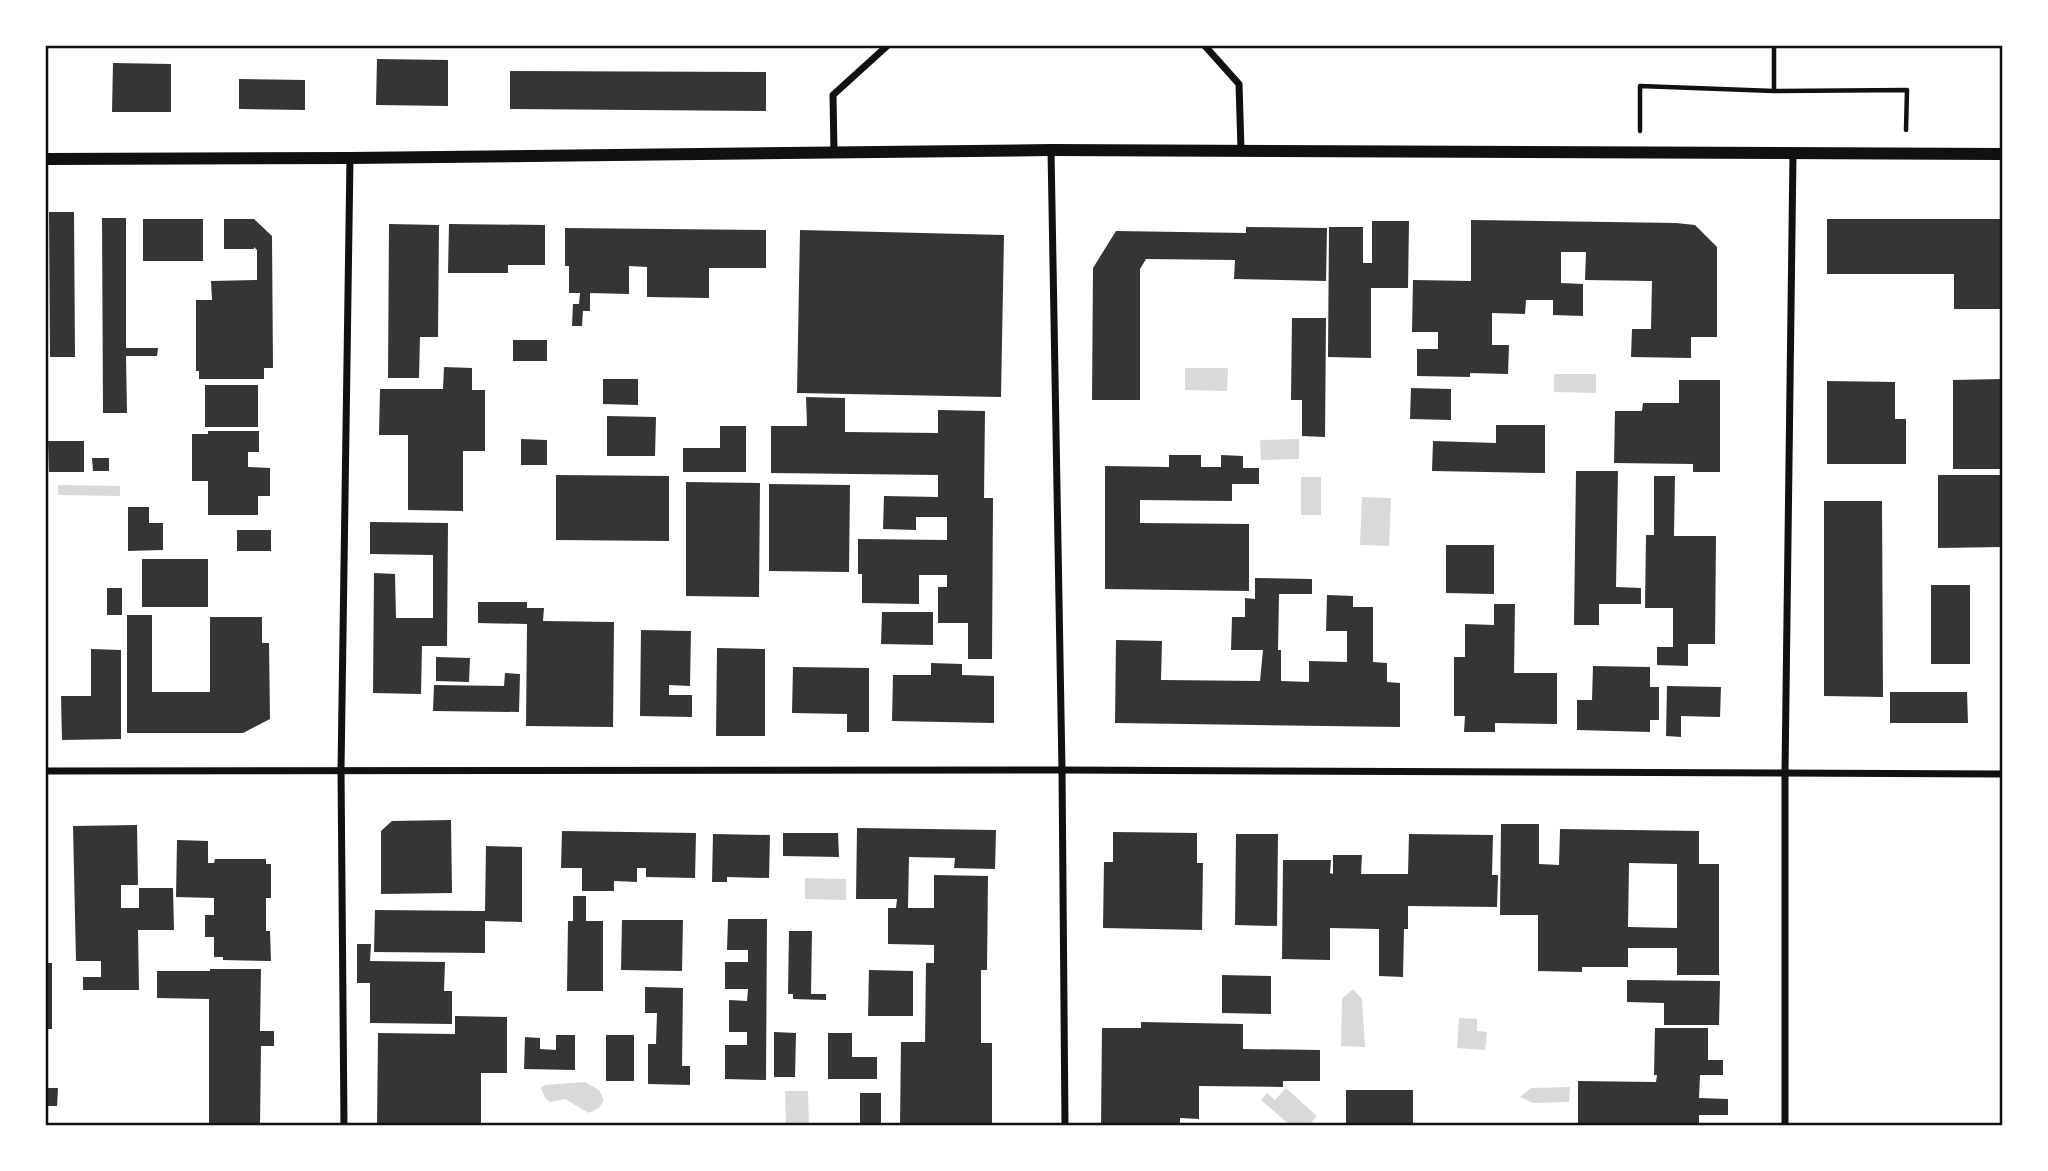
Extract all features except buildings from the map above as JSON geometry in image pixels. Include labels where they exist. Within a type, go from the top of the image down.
[{"type":"street","points":[[834,152],[833,95],[887,46]]},
{"type":"street","points":[[1205,46],[1239,84],[1241,150]]},
{"type":"street","points":[[1051,150],[1065,1125]]},
{"type":"street","points":[[46,159],[1051,150],[2003,154]]},
{"type":"street","points":[[1785,1125],[1785,772],[1793,154]]},
{"type":"street","points":[[344,1125],[341,770],[350,158]]},
{"type":"street","points":[[46,771],[1062,770],[2003,774]]},
{"type":"path","points":[[1774,46],[1774,91]]},
{"type":"path","points":[[1640,153],[1640,86],[1774,91],[1907,90],[1906,154]]},
{"type":"shaded area","points":[[1185,368],[1228,368],[1227,391],[1185,390]]},
{"type":"shaded area","points":[[1554,374],[1596,374],[1596,393],[1554,392]]},
{"type":"shaded area","points":[[1299,439],[1299,459],[1261,460],[1260,440]]},
{"type":"shaded area","points":[[1301,477],[1321,477],[1321,515],[1301,515]]},
{"type":"shaded area","points":[[58,485],[120,486],[120,496],[58,495]]},
{"type":"shaded area","points":[[1362,497],[1391,498],[1389,546],[1360,545]]},
{"type":"shaded area","points":[[805,878],[846,879],[846,900],[805,899]]},
{"type":"shaded area","points":[[1353,989],[1362,999],[1365,1047],[1341,1046],[1342,999]]},
{"type":"shaded area","points":[[1459,1018],[1477,1019],[1477,1031],[1487,1032],[1485,1050],[1457,1048]]},
{"type":"shaded area","points":[[585,1082],[599,1090],[604,1100],[599,1108],[589,1113],[565,1099],[550,1102],[541,1088],[545,1085]]},
{"type":"shaded area","points":[[1570,1087],[1569,1102],[1533,1103],[1520,1097],[1531,1088]]},
{"type":"shaded area","points":[[1286,1088],[1317,1116],[1309,1125],[1290,1125],[1261,1100],[1267,1093],[1275,1100]]},
{"type":"shaded area","points":[[785,1091],[808,1091],[809,1125],[786,1125]]}]
